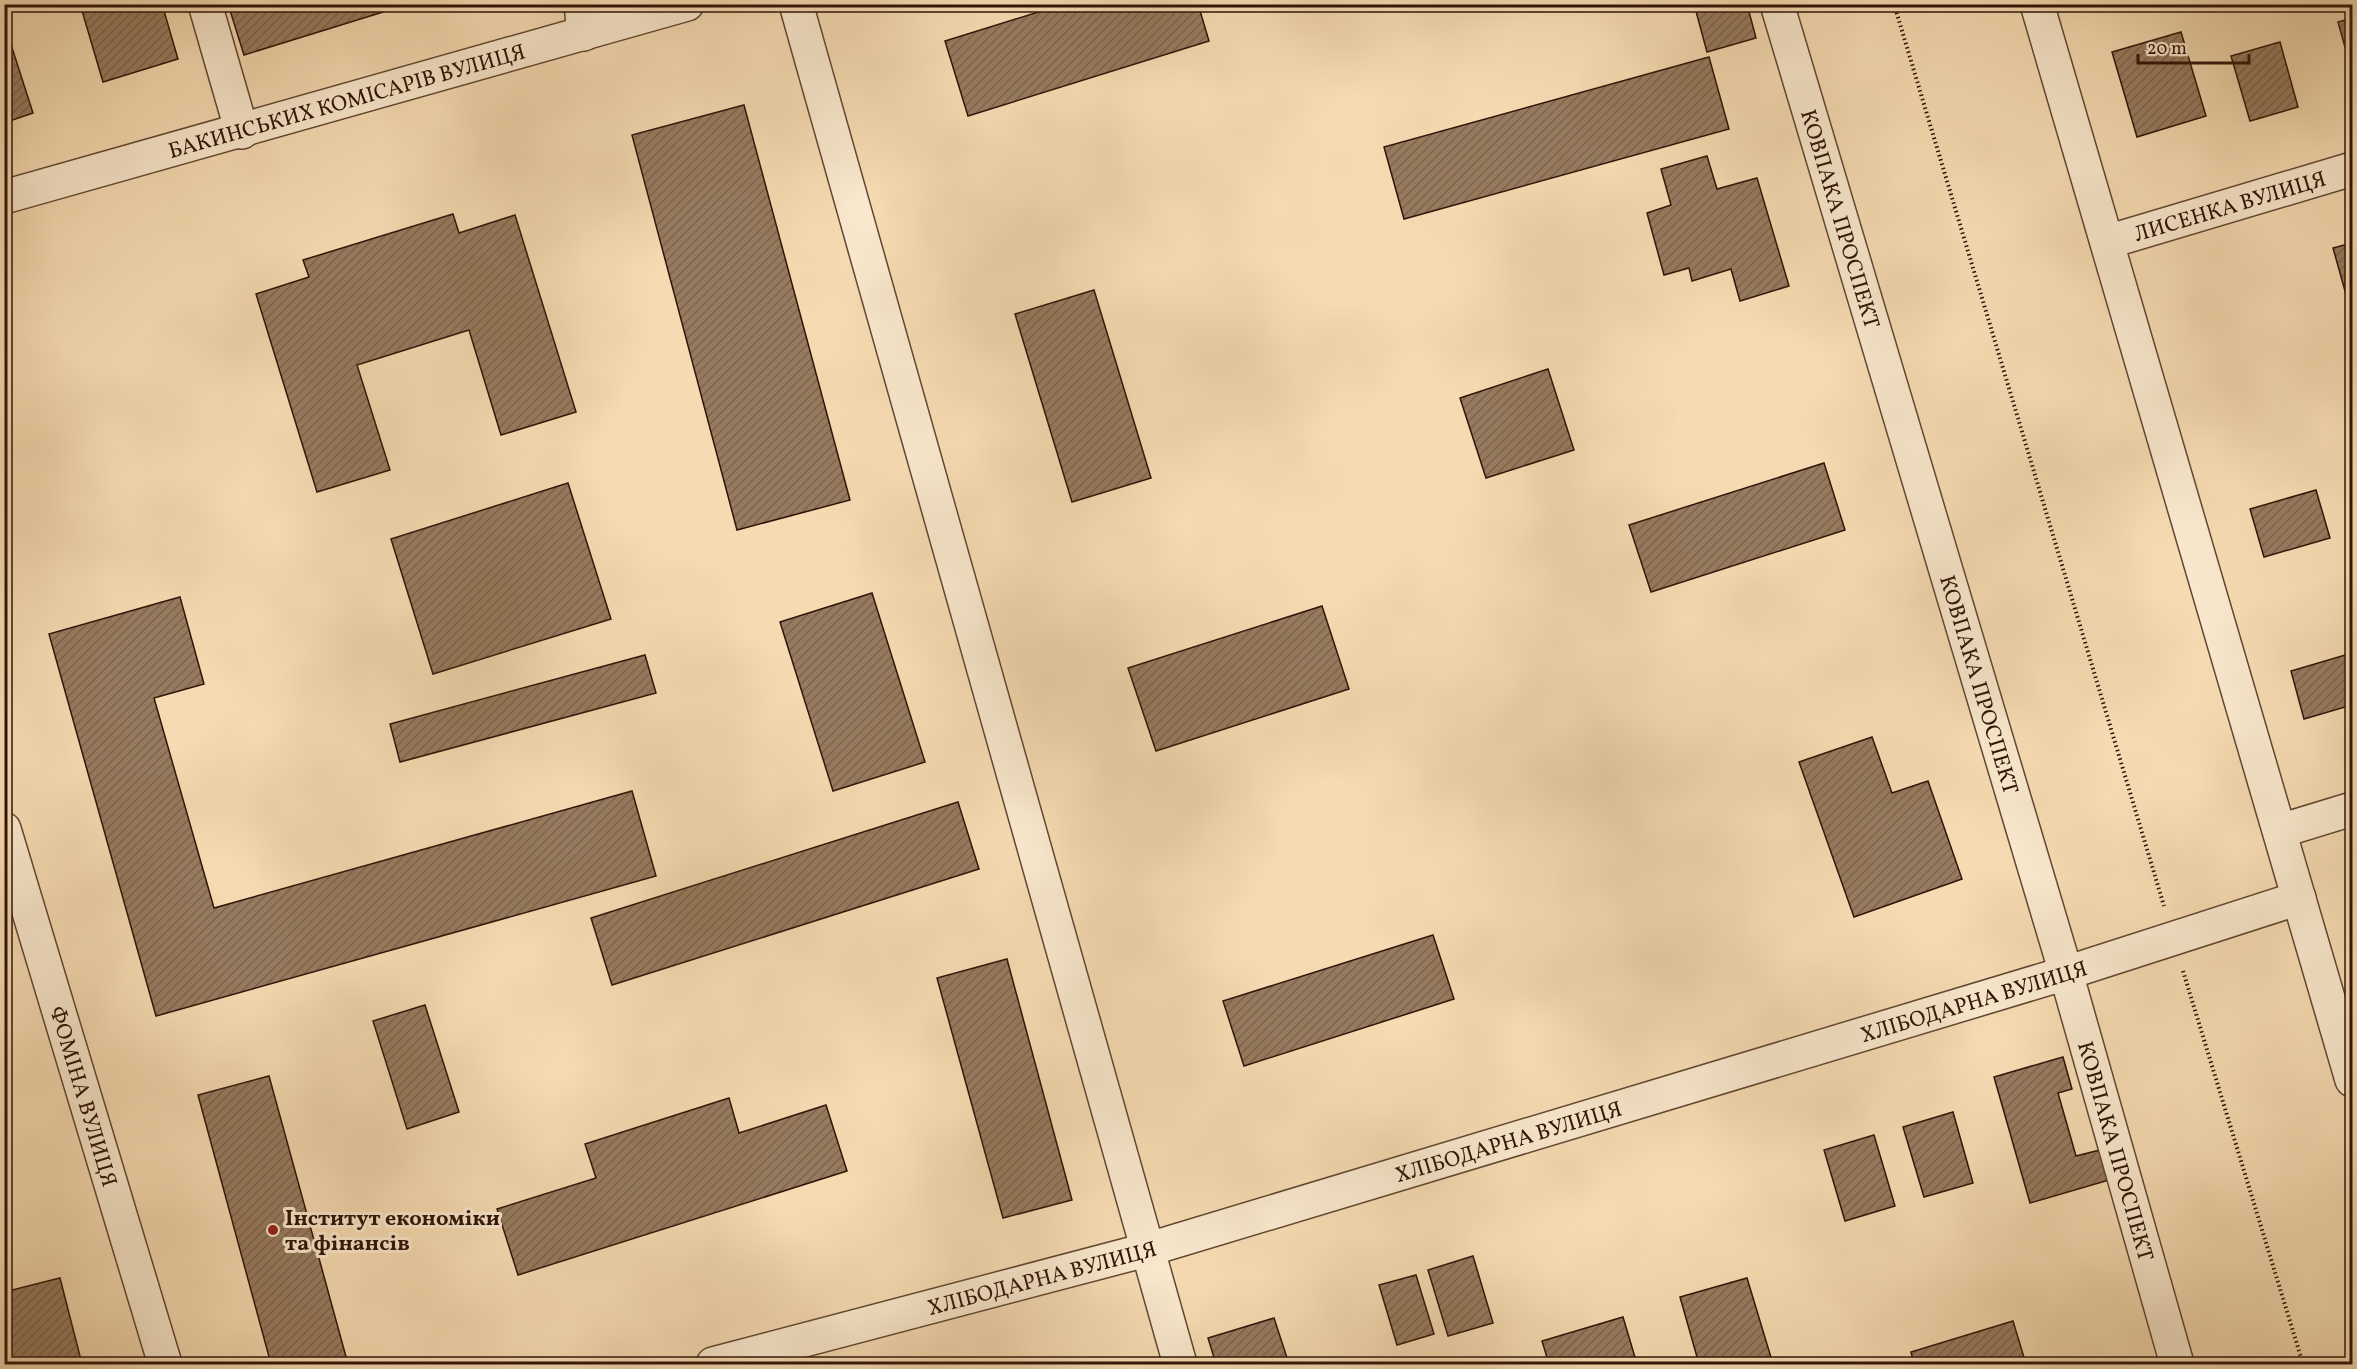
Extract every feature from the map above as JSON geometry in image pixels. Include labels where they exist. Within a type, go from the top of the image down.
[{"type":"street","points":[[205,4],[242,132]]},
{"type":"street","name":"БАКИНСЬКИХ КОМІСАРІВ ВУЛИЦЯ","points":[[4,198],[242,132],[582,19],[687,4]]},
{"type":"street","points":[[796,4],[1180,1365]]},
{"type":"street","name":"КОВПАКА ПРОСПЕКТ","points":[[1777,4],[2066,973],[2177,1365]]},
{"type":"street","points":[[2037,4],[2352,1080]]},
{"type":"street","name":"ЛИСЕНКА ВУЛИЦЯ","points":[[2107,243],[2352,169]]},
{"type":"street","points":[[2280,831],[2352,809]]},
{"type":"street","name":"ФОМІНА ВУЛИЦЯ","points":[[4,829],[165,1365]]},
{"type":"street","name":"ХЛІБОДАРНА ВУЛИЦЯ","points":[[713,1365],[1146,1250],[2066,973],[2299,898]]},
{"type":"path","points":[[1894,4],[2173,939],[2303,1365]]},
{"type":"building","points":[[80,4],[162,4],[178,59],[103,82]]},
{"type":"building","points":[[228,4],[409,4],[244,55]]},
{"type":"building","points":[[1064,4],[1198,4],[1209,41],[968,116],[945,41]]},
{"type":"building","points":[[1694,4],[1747,4],[1756,38],[1707,52]]},
{"type":"building","points":[[2352,18],[2352,72],[2338,22]]},
{"type":"building","points":[[4,32],[7,32],[33,113],[4,123]]},
{"type":"building","points":[[2181,32],[2206,116],[2137,137],[2112,52]]},
{"type":"building","points":[[2280,42],[2298,107],[2250,121],[2231,56]]},
{"type":"building","points":[[1709,57],[1729,129],[1404,219],[1384,147]]},
{"type":"building","points":[[744,105],[850,500],[737,530],[632,135]]},
{"type":"building","points":[[1707,156],[1717,189],[1757,178],[1789,286],[1740,301],[1731,269],[1692,281],[1689,268],[1664,275],[1647,213],[1671,205],[1661,169]]},
{"type":"building","points":[[453,214],[459,233],[515,215],[576,412],[501,435],[469,330],[357,365],[390,470],[317,492],[256,294],[309,277],[303,260]]},
{"type":"building","points":[[2352,243],[2352,316],[2333,248]]},
{"type":"building","points":[[1094,290],[1151,478],[1072,502],[1015,314]]},
{"type":"building","points":[[1548,369],[1574,450],[1486,478],[1460,398]]},
{"type":"building","points":[[1824,463],[1845,530],[1651,592],[1629,525]]},
{"type":"building","points":[[568,483],[611,619],[433,674],[391,539]]},
{"type":"building","points":[[2316,490],[2330,538],[2264,557],[2250,509]]},
{"type":"building","points":[[872,593],[925,762],[833,791],[780,622]]},
{"type":"building","points":[[180,597],[204,684],[154,698],[214,908],[632,791],[656,876],[156,1016],[49,634]]},
{"type":"building","points":[[1322,606],[1349,689],[1156,751],[1128,668]]},
{"type":"building","points":[[2352,653],[2352,705],[2304,719],[2291,671]]},
{"type":"building","points":[[645,655],[656,693],[400,762],[390,724]]},
{"type":"building","points":[[1872,737],[1892,793],[1928,781],[1962,879],[1854,917],[1799,762]]},
{"type":"building","points":[[958,802],[979,869],[612,985],[591,918]]},
{"type":"building","points":[[1433,935],[1454,999],[1244,1066],[1223,1001]]},
{"type":"building","points":[[1007,959],[1072,1200],[1003,1218],[937,978]]},
{"type":"building","points":[[425,1005],[459,1112],[407,1129],[373,1021]]},
{"type":"building","points":[[2063,1057],[2072,1089],[2058,1093],[2076,1156],[2100,1150],[2109,1180],[2030,1203],[1994,1077]]},
{"type":"building","name":"Інститут економіки та фінансів","points":[[269,1076],[348,1364],[271,1364],[198,1095]]},
{"type":"building","points":[[729,1098],[739,1133],[826,1105],[847,1171],[518,1275],[497,1209],[596,1178],[585,1144]]},
{"type":"building","points":[[1953,1112],[1973,1183],[1924,1197],[1903,1127]]},
{"type":"building","points":[[1874,1135],[1895,1206],[1845,1221],[1824,1150]]},
{"type":"building","points":[[1473,1256],[1493,1323],[1448,1336],[1428,1270]]},
{"type":"building","points":[[1416,1275],[1434,1334],[1397,1345],[1379,1285]]},
{"type":"building","points":[[60,1278],[82,1364],[4,1364],[4,1292]]},
{"type":"building","points":[[1747,1278],[1773,1364],[1699,1364],[1680,1297]]},
{"type":"building","points":[[1623,1317],[1637,1364],[1549,1364],[1542,1341]]},
{"type":"building","points":[[1274,1318],[1289,1364],[1216,1364],[1208,1338]]},
{"type":"building","points":[[2013,1321],[2026,1364],[1914,1364],[1911,1352]]},
{"type":"building","points":[[1135,1358],[1137,1364],[1114,1364]]},
{"type":"place","name":"Інститут економіки та фінансів","points":[[273,1230]]}]
